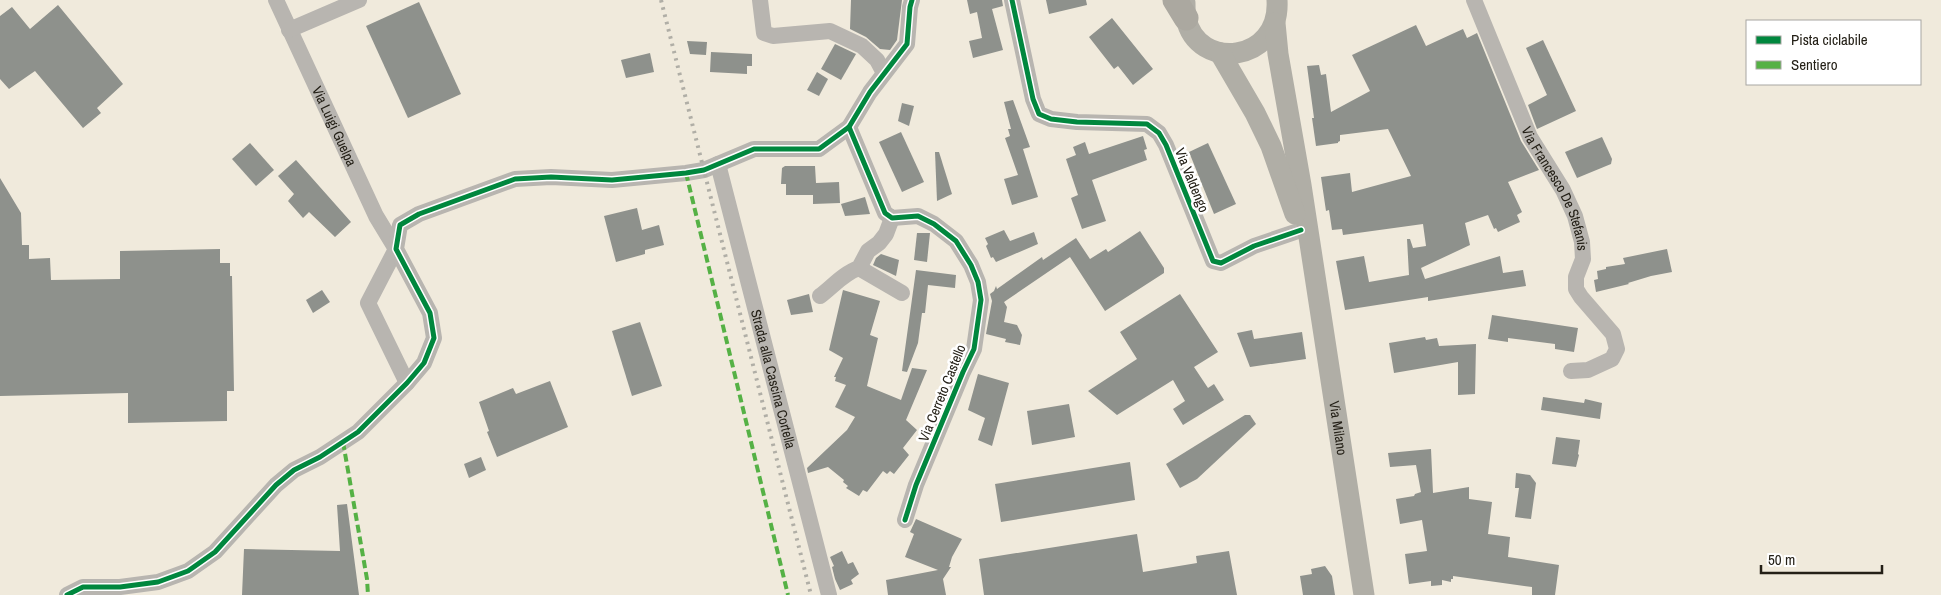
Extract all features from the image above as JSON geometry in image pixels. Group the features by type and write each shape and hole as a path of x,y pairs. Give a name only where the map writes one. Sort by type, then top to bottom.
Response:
{"main road":[{"name":"Via Milano","path":"1277,0 1278,11 1275,23 1278,54 1301,185 1364,595"},
{"path":"1182,6 1190,30 1198,40 1208,48 1220,53 1247,52 1264,40 1275,23"},
{"name":"Via Milano","path":"1220,53 1255,113 1271,146 1312,262"}],"street":[{"name":"Via Luigi Guelpa","path":"276,0 376,216 396,249"},
{"path":"289,30 359,0"},
{"path":"760,0 764,33 773,36 830,31 862,46 877,60 884,73"},
{"path":"407,383 368,304 396,249 400,225 419,214 515,179 551,177 612,180 686,173 704,170 754,149 819,149 849,127 870,92 907,44 912,0"},
{"name":"Via Valdengo","path":"1012,0 1033,99 1039,114 1051,119 1077,122 1147,124 1159,133 1166,145 1213,261 1221,263 1254,246 1301,230"},
{"name":"Via Francesco De Stefanis","path":"1474,0 1530,137 1563,190 1574,216 1582,242 1582,259 1576,277 1576,289 1613,334 1617,349 1612,359 1588,370 1572,372"},
{"path":"820,296 841,280 848,272 859,268 868,251 879,243 886,234 892,218 886,213 849,127"},
{"name":"Strada alla Cascina Cortella","path":"718,164 829,595"},
{"name":"Via Cerreto Castello","path":"892,218 918,216 934,224 956,241 971,265 978,282 981,300 974,349 916,485 905,520"},
{"path":"67,595 83,587 120,587 158,582 188,571 215,552 276,485 294,470 320,457 358,432 407,383 424,363 434,338 430,313 396,249"},
{"path":"859,268 902,293"}],"building":[{"path":"851,0 902,0 897,40 890,50 880,49 866,37 850,29"},
{"path":"967,0 1002,0 1003,6 992,9 1003,50 973,58 969,41 982,38 977,12 970,14"},
{"path":"1046,0 1086,0 1087,5 1049,14"},
{"path":"419,2 461,94 408,118 366,26"},
{"path":"58,5 123,84 97,108 101,113 83,128 35,71 9,89 0,79 0,16 12,7 30,29"},
{"path":"1112,18 1153,69 1133,85 1118,66 1114,69 1089,37"},
{"path":"1416,25 1426,46 1463,29 1467,38 1477,33 1521,141 1539,170 1508,182 1522,212 1517,215 1520,222 1498,232 1496,228 1494,229 1488,215 1465,223 1470,245 1421,268 1425,279 1500,256 1503,273 1523,270 1526,286 1428,301 1428,297 1345,310 1336,261 1364,256 1369,282 1409,275 1407,239 1410,239 1413,248 1426,246 1423,224 1343,235 1342,229 1332,230 1329,210 1326,211 1321,177 1350,173 1352,192 1411,176 1388,129 1340,135 1338,143 1316,146 1307,66 1319,65 1321,75 1326,74 1331,112 1370,91 1352,55"},
{"path":"1543,40 1576,111 1537,129 1528,105 1547,95 1526,48"},
{"path":"687,41 707,42 706,55 690,54"},
{"path":"835,44 856,54 841,80 821,69"},
{"path":"711,52 752,54 752,66 747,66 747,74 710,72"},
{"path":"650,53 654,72 626,78 621,60"},
{"path":"817,72 828,79 819,96 807,90"},
{"path":"1013,100 1030,147 1023,149 1038,197 1012,205 1004,179 1018,175 1005,138 1010,136 1008,129 1011,129 1004,102"},
{"path":"902,103 914,106 909,126 898,121"},
{"path":"901,132 924,182 902,192 879,142"},
{"path":"1143,136 1147,149 1144,150 1147,160 1092,180 1106,221 1082,229 1071,198 1078,195 1066,159 1076,155 1073,147 1085,142 1089,154"},
{"path":"1602,137 1612,159 1611,164 1577,178 1565,152"},
{"path":"250,143 274,170 256,186 232,159"},
{"path":"1208,143 1236,204 1214,214 1189,152"},
{"path":"935,152 939,152 952,194 937,201"},
{"path":"296,160 351,222 335,237 309,212 303,218 288,201 294,194 278,176"},
{"path":"785,166 815,166 816,183 839,182 840,203 813,204 813,195 786,195 786,184 781,184 782,168"},
{"path":"0,178 21,213 22,245 29,245 29,259 50,258 51,280 120,279 120,251 220,249 220,263 230,263 230,276 232,276 234,391 227,391 227,421 128,423 128,393 0,396"},
{"path":"865,197 870,214 845,216 841,204"},
{"path":"637,208 642,230 659,225 664,245 645,250 645,254 616,262 604,216"},
{"path":"1004,230 1010,241 1034,232 1038,244 996,262 993,257 991,258 985,238"},
{"path":"1140,231 1164,268 1164,273 1105,311 1070,257 1004,302 1007,307 1004,322 1017,325 1022,335 1020,345 1005,342 1006,339 986,334 992,301 990,294 996,286 997,289 1042,257 1043,260 1076,238 1090,259 1106,249 1108,252"},
{"path":"917,233 930,233 927,262 914,260"},
{"path":"1667,249 1672,272 1596,292 1594,280 1598,279 1597,271 1606,269 1606,267 1625,264 1623,258"},
{"path":"881,254 899,260 896,276 873,265 876,258"},
{"path":"916,270 956,275 955,288 928,285 925,313 922,313 918,343 907,372 902,371"},
{"path":"322,290 330,302 313,313 306,300"},
{"path":"843,290 880,301 870,335 878,338 867,386 901,400 912,368 927,370 906,420 917,430 903,448 909,455 894,474 890,471 887,474 883,471 867,492 863,490 859,496 846,488 848,486 843,482 844,480 828,467 808,473 807,468 847,430 855,417 835,407 846,385 835,381 836,377 834,377 843,358 829,350"},
{"path":"809,294 813,312 791,315 787,300"},
{"path":"1180,294 1218,352 1194,367 1208,388 1214,384 1224,400 1183,425 1173,409 1185,401 1173,380 1117,415 1088,391 1137,359 1120,332"},
{"path":"1492,315 1578,328 1574,352 1555,349 1555,344 1508,338 1508,342 1488,339"},
{"path":"640,322 662,386 632,396 612,331"},
{"path":"1252,330 1254,339 1302,332 1306,359 1250,367 1237,333"},
{"path":"1425,337 1426,340 1437,338 1439,346 1476,344 1475,394 1458,395 1458,362 1394,373 1389,343"},
{"path":"978,374 1009,383 992,446 978,440 985,418 968,410"},
{"path":"550,381 568,427 497,457 487,432 489,431 479,402 513,388 516,394"},
{"path":"1543,397 1584,403 1585,399 1602,403 1600,419 1541,410"},
{"path":"1069,404 1075,437 1032,445 1027,411"},
{"path":"1245,415 1250,415 1256,424 1197,479 1180,488 1166,464"},
{"path":"1556,437 1580,440 1576,467 1552,464"},
{"path":"1431,449 1433,493 1469,487 1469,499 1492,502 1488,534 1510,537 1508,557 1559,565 1555,595 1532,595 1532,587 1453,576 1451,582 1442,580 1442,585 1431,586 1431,581 1409,584 1405,554 1427,551 1422,520 1400,524 1396,499 1414,496 1421,492 1416,465 1390,467 1388,453"},
{"path":"481,457 486,470 469,478 464,464"},
{"path":"1130,462 1135,500 1001,522 995,484"},
{"path":"1516,473 1530,475 1536,483 1531,519 1515,517 1519,488 1515,488"},
{"path":"347,504 359,595 242,595 244,549 340,551 337,505"},
{"path":"916,519 962,539 952,557 949,567 951,567 943,579 946,595 888,595 886,580 938,570 905,557 914,534 910,532"},
{"path":"1137,534 1143,572 1197,563 1196,556 1229,551 1237,595 984,595 979,559"},
{"path":"842,551 848,564 853,562 859,574 851,580 853,584 840,590 835,579 832,567 834,566 830,557"},
{"path":"1325,566 1332,576 1335,595 1303,595 1300,576 1312,574 1311,569"}],"railway":[{"path":"661,0 811,595"}],"marked path":[{"path":"686,173 788,595"},
{"path":"343,442 367,579 368,595"}],"cycle path":[{"path":"67,595 83,587 120,587 158,582 188,571 215,552 276,485 294,470 320,457 358,432 407,383 424,363 434,338 430,313 396,249 400,225 419,214 515,179 551,177 612,180 686,173 704,170 754,149 819,149 849,127 870,92 907,44 912,0"},
{"path":"1012,0 1033,99 1039,114 1051,119 1077,122 1147,124 1159,133 1166,145 1213,261 1221,263 1254,246 1301,230"},
{"path":"849,127 885,213 892,218 918,216 934,224 956,241 971,265 978,282 981,300 974,349 916,485 905,520"}]}
